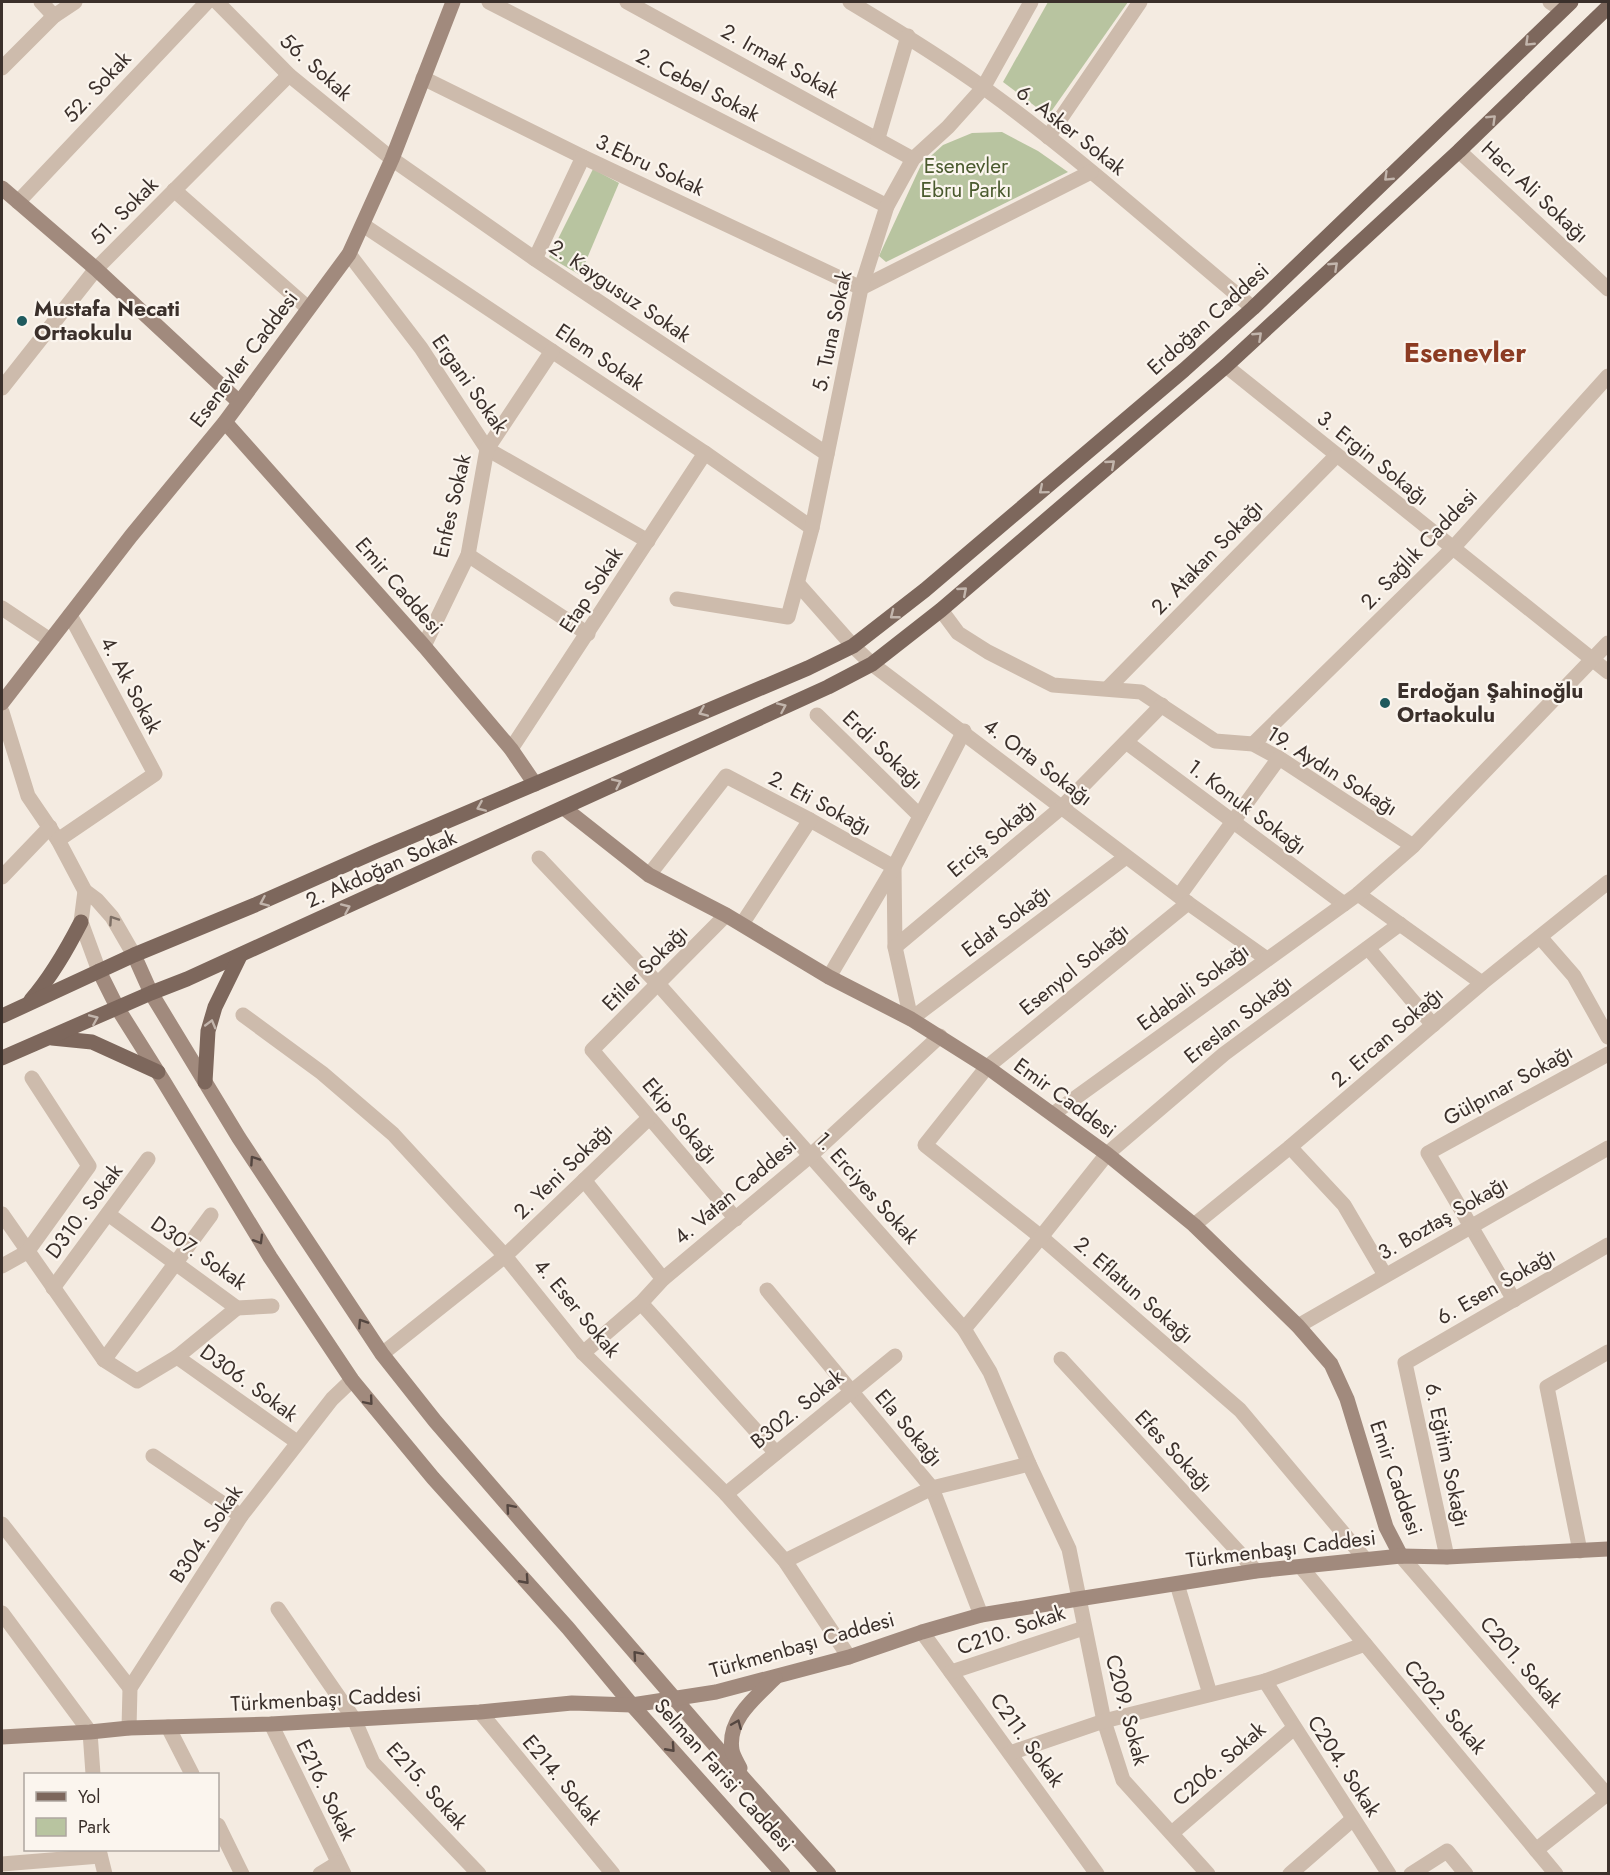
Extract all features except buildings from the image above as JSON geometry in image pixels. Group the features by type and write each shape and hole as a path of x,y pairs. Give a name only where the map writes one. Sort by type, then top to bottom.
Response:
{"main road":[{"name":"Esenevler Caddesi","path":"2,703 225,422 349,254 392,159 453,2"},
{"name":"Erdoğan Caddesi","path":"2,1016 134,955 808,668 854,646 925,590 1184,370 1252,308 1561,4"},
{"path":"1459,151 1608,7"},
{"name":"2. Akdoğan Sokak","path":"2,1058 216,967 828,687 872,664 941,610 1226,366 1459,151"},
{"path":"2,188 96,268 239,402"},
{"name":"Emir Caddesi","path":"225,422 424,646 511,749 535,784"},
{"name":"Emir Caddesi","path":"564,808 649,875 742,924 829,978 940,1036 987,1067 1107,1154 1194,1225 1298,1326 1331,1364 1347,1399 1386,1527 1401,1556"},
{"path":"29,1003 44,986 81,921"},
{"name":"Selman Farisi Caddesi","path":"134,955 151,993 239,1138 382,1354 435,1421 829,1874"},
{"path":"205,1082 208,1031 215,1007 240,956"},
{"name":"Selman Farisi Caddesi","path":"99,971 118,1009 270,1257 352,1380 433,1478 568,1628 632,1705 783,1874"},
{"path":"50,1038 92,1042 161,1077"},
{"name":"Türkmenbaşı Caddesi","path":"2,1737 129,1728 271,1724 480,1712 572,1703 632,1705 675,1699 775,1678 981,1615 1078,1599 1257,1571 1365,1559 1608,1549"},
{"path":"744,1779 732,1750 733,1729 743,1711 775,1678"}],"street":[{"path":"41,2 54,16"},
{"path":"2,68 54,16 75,2"},
{"name":"52. Sokak","path":"18,202 207,2"},
{"name":"56. Sokak","path":"217,2 288,75 392,159"},
{"name":"2. Cebel Sokak","path":"489,2 887,206"},
{"name":"2. Irmak Sokak","path":"627,2 913,159"},
{"name":"6. Asker Sokak","path":"850,2 908,36 1048,137 1252,308"},
{"name":"5. Tuna Sokak","path":"676,599 789,617 812,528 861,288 887,206 913,159 948,127 983,88 1031,2"},
{"path":"1048,137 1140,2"},
{"path":"878,138 908,36"},
{"name":"51. Sokak","path":"2,388 96,268 288,75"},
{"name":"3.Ebru Sokak","path":"423,78 583,157 861,288"},
{"name":"Hacı Ali Sokağı","path":"1459,151 1608,289"},
{"path":"535,259 583,157"},
{"name":"2. Kaygusuz Sokak","path":"392,159 535,259 827,454"},
{"path":"861,288 1091,172"},
{"path":"174,190 308,308"},
{"name":"Elem Sokak","path":"363,225 705,453 812,528"},
{"name":"Ergani Sokak","path":"349,254 421,348 487,449 648,541"},
{"name":"Enfes Sokak","path":"424,646 468,555 487,449 552,351"},
{"name":"3. Ergin Sokağı","path":"1226,366 1608,672"},
{"name":"2. Sağlık Caddesi","path":"1253,744 1453,548 1608,376"},
{"name":"Etap Sokak","path":"511,749 705,453"},
{"name":"2. Atakan Sokağı","path":"1108,688 1336,456"},
{"path":"468,555 588,634"},
{"name":"4. Orta Sokağı","path":"798,584 872,664 964,731 1126,857 1267,959"},
{"path":"2,608 50,640"},
{"name":"19. Aydın Sokağı","path":"941,610 958,633 988,652 1053,685 1141,692 1215,741 1253,744 1279,758 1413,846"},
{"name":"4. Ak Sokak","path":"54,833 155,774 70,615"},
{"name":"Edabali Sokağı","path":"1053,1114 1358,894 1413,846 1608,643"},
{"name":"Erciş Sokağı","path":"895,947 1062,807 1162,705"},
{"path":"2,712 28,796 54,833 85,891 97,900 112,917 134,955"},
{"name":"Erdi Sokağı","path":"817,715 920,816"},
{"path":"829,978 894,867 964,731"},
{"name":"1. Konuk Sokağı","path":"1126,742 1344,904"},
{"name":"Esenyol Sokağı","path":"987,1067 1184,900 1232,823 1279,758"},
{"name":"2. Eti Sokağı","path":"649,875 726,776 894,867"},
{"path":"742,924 810,820"},
{"path":"2,877 54,833"},
{"name":"Edat Sokağı","path":"911,1020 1126,857"},
{"name":"1. Erciyes Sokak","path":"538,858 658,985 964,1329 990,1372 1069,1550 1078,1599"},
{"path":"894,867 895,947 911,1020"},
{"name":"2. Ercan Sokağı","path":"1194,1225 1290,1148 1482,983 1608,882"},
{"path":"85,891 81,921 99,971"},
{"path":"1358,894 1482,983"},
{"name":"Etiler Sokağı","path":"592,1050 726,915"},
{"name":"Ereslan Sokağı","path":"964,1329 1107,1154 1224,1054 1400,924"},
{"path":"1540,937 1574,976 1608,1037"},
{"path":"1368,948 1433,1025"},
{"name":"4. Eser Sokak","path":"243,1015 322,1073 393,1134 505,1256 583,1353 726,1494 785,1561 849,1657"},
{"name":"4. Vatan Caddesi","path":"583,1353 641,1304 663,1279 810,1156 940,1036"},
{"name":"Ekip Sokağı","path":"592,1050 735,1219"},
{"name":"Gülpınar Sokağı","path":"1471,1226 1428,1153 1608,1054"},
{"name":"2. Eflatun Sokağı","path":"987,1067 925,1144 1041,1237 1240,1410 1365,1559"},
{"path":"2,1266 27,1252 89,1166 32,1078"},
{"name":"2. Yeni Sokağı","path":"505,1256 649,1118"},
{"path":"1290,1148 1344,1205 1385,1275"},
{"name":"3. Boztaş Sokağı","path":"1298,1326 1608,1148"},
{"name":"D310. Sokak","path":"53,1288 148,1159"},
{"path":"584,1180 663,1279"},
{"path":"2,1214 104,1360 137,1381 177,1357 237,1308"},
{"name":"D307. Sokak","path":"108,1214 237,1308 272,1305"},
{"path":"104,1360 211,1215"},
{"path":"1471,1226 1514,1300"},
{"name":"6. Esen Sokağı","path":"1405,1363 1608,1245"},
{"path":"382,1354 505,1256"},
{"name":"Ela Sokağı","path":"767,1290 932,1488 981,1615"},
{"path":"641,1304 776,1454"},
{"path":"1580,1551 1547,1387 1608,1352"},
{"name":"B302. Sokak","path":"726,1494 895,1356"},
{"name":"D306. Sokak","path":"177,1357 297,1442"},
{"name":"Efes Sokağı","path":"1061,1359 1257,1571"},
{"name":"6. Eğitim Sokağı","path":"1405,1363 1447,1557"},
{"name":"B304. Sokak","path":"130,1688 241,1516 332,1399 352,1380"},
{"path":"153,1456 241,1516"},
{"path":"785,1561 932,1488 1029,1464"},
{"path":"2,1524 130,1688 129,1728"},
{"name":"C201. Sokak","path":"1401,1556 1608,1795"},
{"name":"C202. Sokak","path":"1301,1566 1556,1874"},
{"path":"1177,1584 1210,1694"},
{"name":"C209. Sokak","path":"1078,1599 1104,1721 1123,1780 1208,1874"},
{"name":"E215. Sokak","path":"278,1609 354,1719 373,1764 479,1874"},
{"path":"2,1613 90,1732 93,1773"},
{"name":"C210. Sokak","path":"951,1672 1084,1628"},
{"name":"C211. Sokak","path":"922,1632 1096,1874"},
{"path":"1010,1753 1104,1721 1265,1681 1365,1644"},
{"name":"C204. Sokak","path":"1265,1681 1389,1874"},
{"name":"E214. Sokak","path":"480,1712 613,1874"},
{"name":"E216. Sokak","path":"271,1724 341,1868"},
{"path":"168,1727 191,1773"},
{"name":"C206. Sokak","path":"1172,1833 1294,1728"},
{"path":"1536,1850 1608,1795"},
{"path":"1290,1874 1353,1819"},
{"path":"219,1827 242,1874"},
{"path":"1411,1874 1447,1851 1466,1874"},
{"path":"2,1864 99,1853 105,1874"},
{"path":"320,1874 341,1868"}],"green space":[{"path":"1048,2 1128,2 1048,116 1003,82"},
{"name":"Esenevler Ebru Parkı","path":"1002,132 1038,151 1068,172 886,262 879,256 921,165 943,145 972,133"},
{"path":"593,169 619,183 580,275 549,257"}],"place":[{"name":"Mustafa Necati Ortaokulu","path":"22,321"},
{"name":"Erdoğan Şahinoğlu Ortaokulu","path":"1385,703"}],"district":[{"name":"Esenevler","path":"1465,353"}]}
